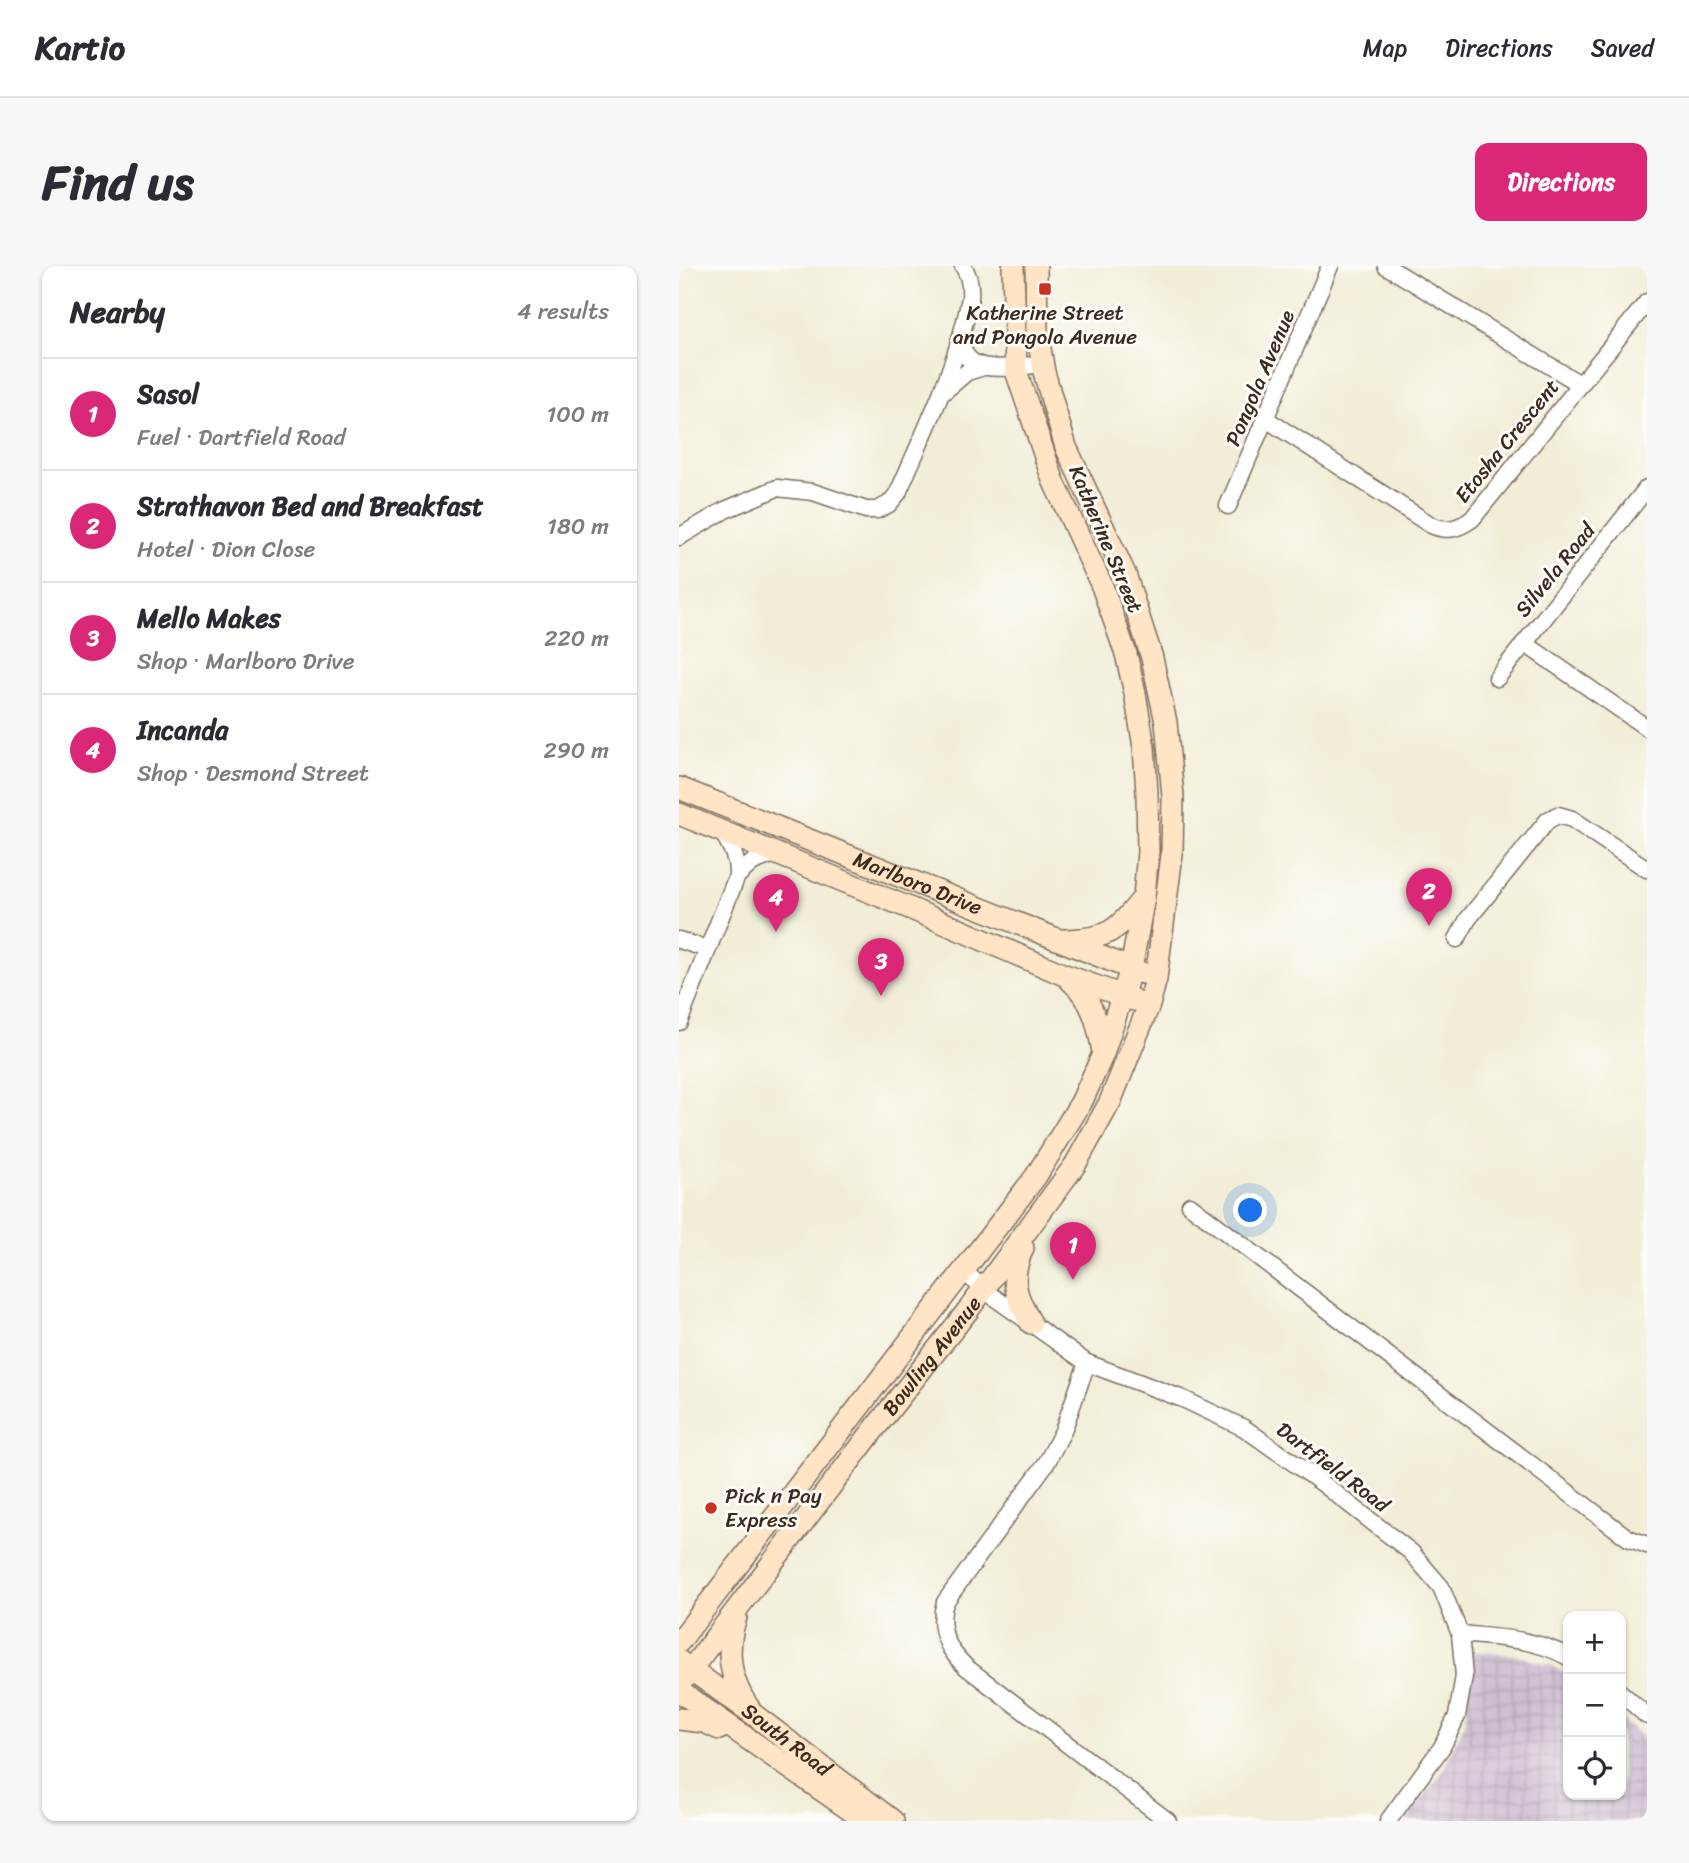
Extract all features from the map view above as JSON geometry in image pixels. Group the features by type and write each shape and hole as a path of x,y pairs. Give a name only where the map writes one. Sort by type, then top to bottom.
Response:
{"main road":[{"name":"Katherine Street","path":"1013,266 1015,366 1053,481 1102,586 1126,654 1144,747 1148,852 1144,897 1123,997"},
{"name":"Katherine Street","path":"1036,266 1037,330 1043,364 1066,447 1125,574 1152,658 1166,722 1174,796 1172,854 1157,979 1149,1005"},
{"name":"Marlboro Drive","path":"679,788 1157,979"},
{"name":"Marlboro Drive","path":"679,814 1062,974 1149,1005"},
{"path":"1058,940 1087,939 1108,934 1126,919 1144,897"},
{"path":"1062,974 1088,998 1103,1054"},
{"name":"Bowling Avenue","path":"679,1643 686,1626 755,1543 1036,1176 1082,1101 1103,1054 1123,997"},
{"name":"Bowling Avenue","path":"683,1672 985,1289 1075,1165 1110,1102 1149,1005"},
{"path":"1031,1227 1014,1274 1019,1299 1031,1323"},
{"path":"755,1543 767,1545 784,1534 845,1468"},
{"path":"741,1601 732,1629 729,1661 735,1684 753,1714"},
{"name":"South Road","path":"683,1672 753,1714 893,1821"},
{"name":"South Road","path":"679,1691 866,1821"},
{"path":"679,1719 704,1722 768,1753"}],"street":[{"path":"679,537 726,510 777,488 813,492 858,509 877,510 889,504 898,493 940,396 961,335 970,296 970,282 963,266"},
{"name":"Pongola Avenue","path":"1228,506 1330,266"},
{"path":"1386,266 1580,384"},
{"name":"Etosha Crescent","path":"1266,419 1431,525 1451,530 1472,519 1580,384 1640,323 1647,302"},
{"path":"961,335 961,349 965,356 984,367"},
{"path":"940,396 967,372 984,367 1043,364"},
{"name":"Silvela Road","path":"1497,678 1647,488"},
{"path":"1524,643 1647,728"},
{"path":"1457,939 1468,919 1548,820 1558,815 1572,819 1647,869"},
{"path":"679,1022 687,977 707,949 737,876 733,852 723,833"},
{"path":"737,876 753,862 777,853"},
{"path":"679,940 707,949"},
{"path":"1191,1205 1628,1538 1647,1559"},
{"name":"Dartfield Road","path":"964,1272 1087,1363 1215,1412 1244,1428 1322,1483 1411,1552 1441,1587 1460,1634 1464,1676 1457,1716 1442,1747 1388,1821"},
{"path":"1087,1363 1057,1445 945,1602 942,1626 952,1654 966,1667 1168,1821"},
{"path":"1628,1538 1647,1545"},
{"path":"1460,1634 1533,1642 1563,1654"},
{"path":"1626,1697 1647,1716"}],"shaded area":[{"path":"1469,1651 1514,1655 1553,1666 1563,1673 1563,1800 1626,1800 1626,1722 1647,1741 1647,1812 1644,1821 1405,1821 1441,1774 1464,1725 1468,1699"}],"place":[{"name":"Katherine Street and Pongola Avenue","path":"1045,289"},
{"name":"Strathavon Bed and Breakfast","path":"1429,926"},
{"name":"Incanda","path":"776,932"},
{"name":"Mello Makes","path":"881,996"},
{"name":"Sasol","path":"1073,1280"},
{"name":"Pick n Pay Express","path":"711,1508"}]}
